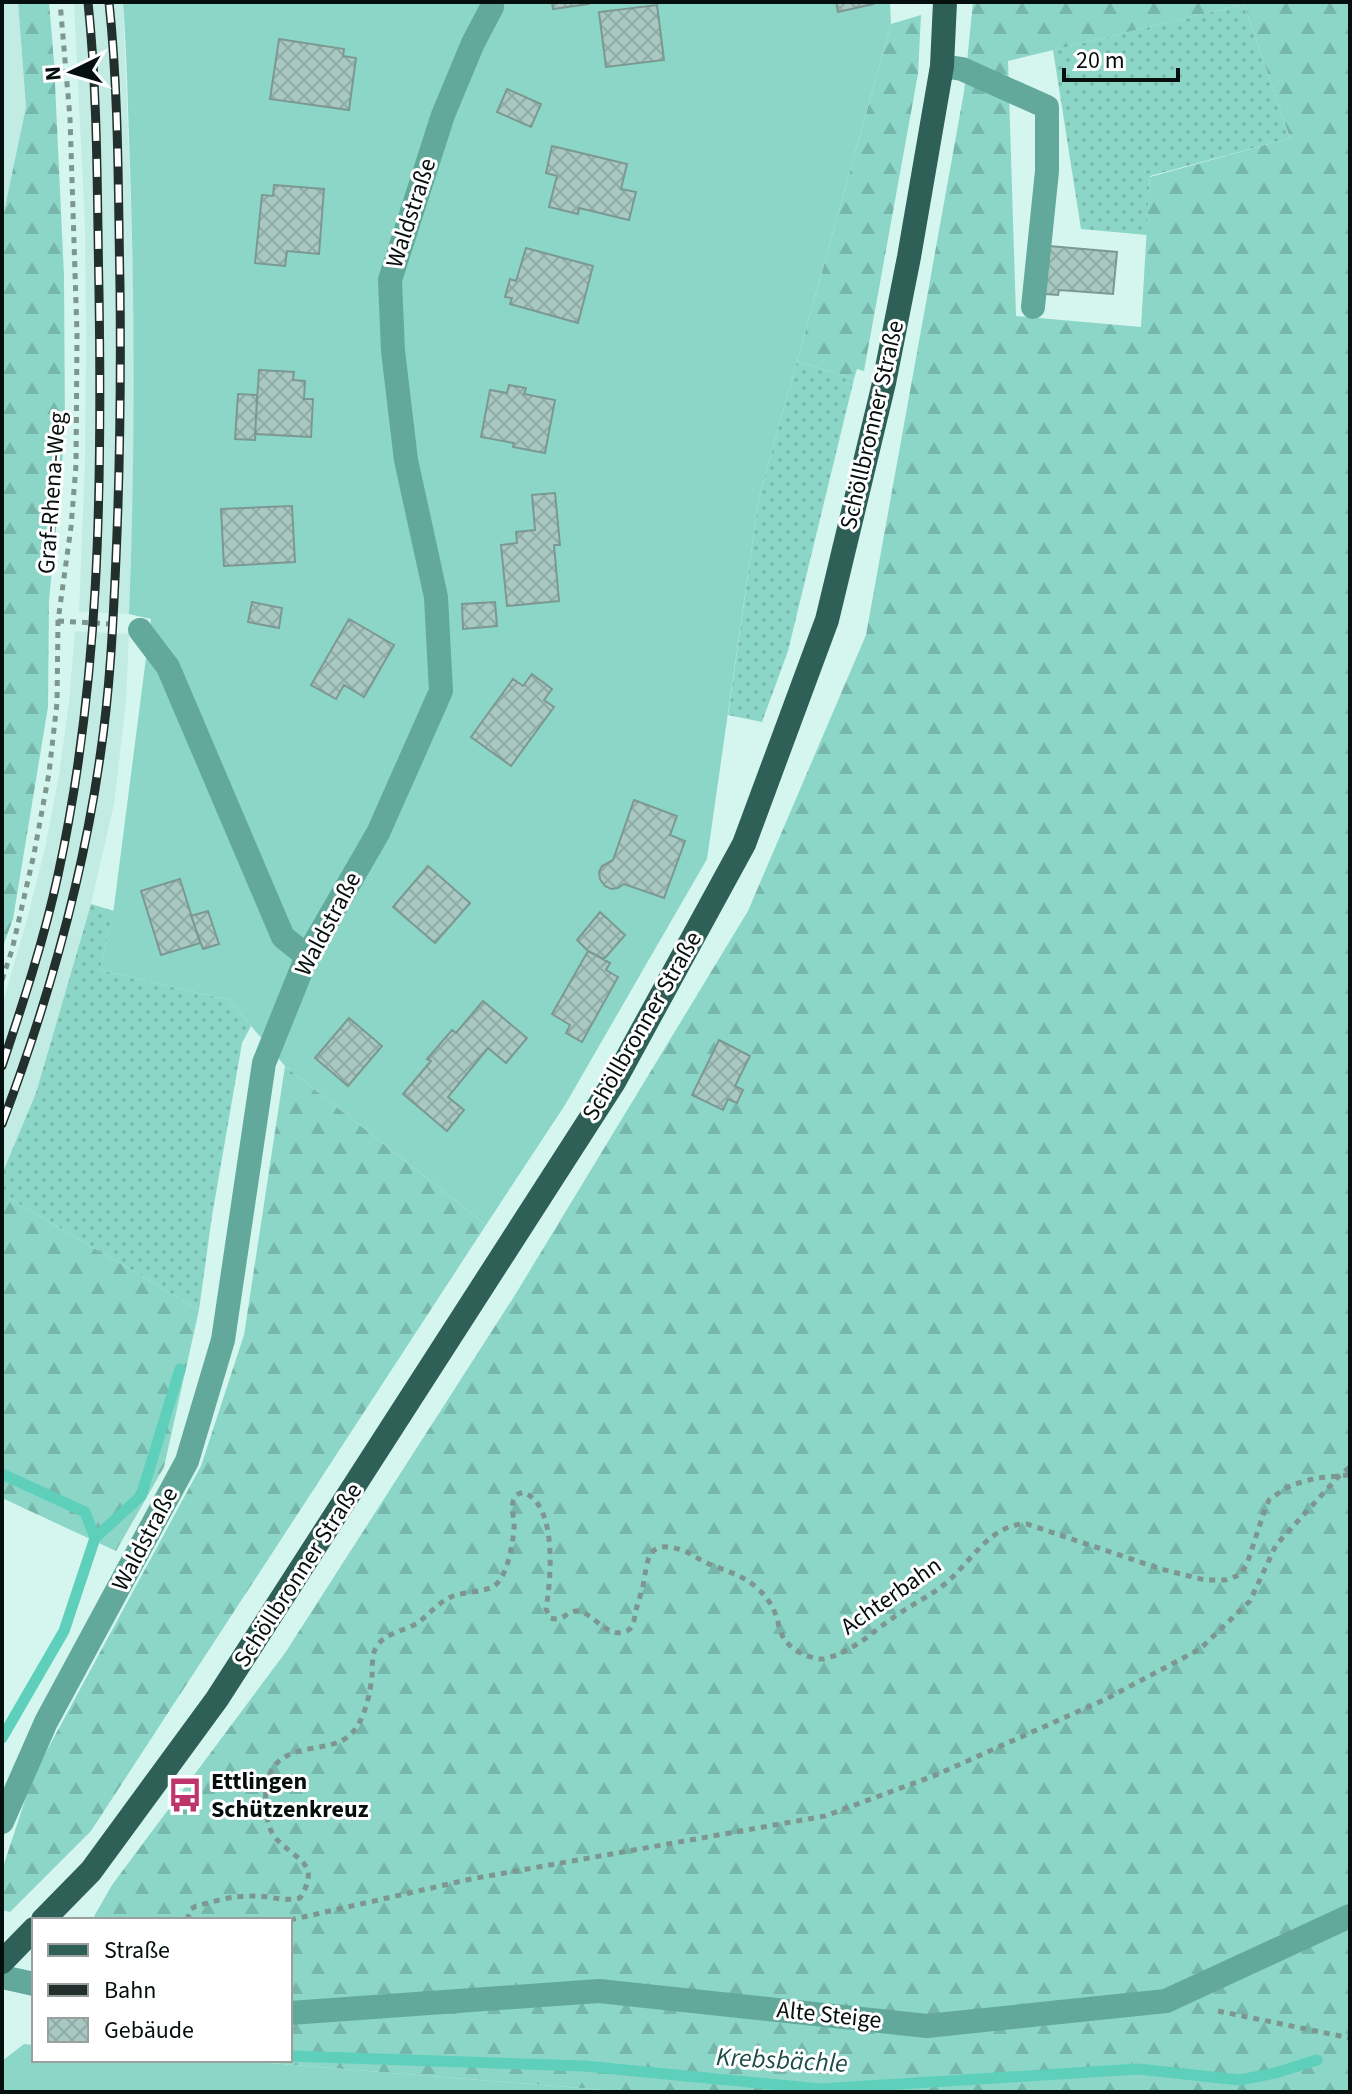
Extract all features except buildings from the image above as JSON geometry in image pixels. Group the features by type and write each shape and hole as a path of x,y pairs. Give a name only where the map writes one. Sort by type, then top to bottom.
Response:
{"main road":[{"name":"Schöllbronner Straße","path":"45,1918 91,1871 235,1673 614,1082 744,844 827,620 884,383 942,66 945,2"},
{"path":"2,1962 32,1931"}],"street":[{"name":"Waldstraße","path":"2,1822 46,1722 187,1461 223,1340 264,1063 307,956 378,833 441,691 436,597 406,460 393,351 390,280 443,115 473,43 492,7"},
{"path":"942,66 962,69 1047,107 1047,171 1033,307"},
{"path":"140,630 168,667 283,937 307,956"},
{"name":"Alte Steige","path":"292,2013 599,1991 927,2026 1166,2001 1350,1916"},
{"path":"2,1977 32,1984"}],"path":[{"name":"Graf-Rhena-Weg","path":"2,980 34,854 49,773 57,703 58,621 76,465 77,348 70,118 60,2"},
{"path":"58,621 140,630"},
{"path":"292,1920 471,1879 825,1816 936,1775 1106,1699 1200,1649 1250,1601 1276,1545 1350,1467"},
{"name":"Achterbahn","path":"188,1918 191,1909 196,1906 233,1897 300,1898 310,1877 298,1855 282,1844 269,1826 266,1792 271,1772 290,1754 328,1745 352,1734 361,1718 371,1685 376,1646 385,1638 418,1623 432,1609 452,1597 495,1585 505,1572 515,1528 512,1501 517,1494 532,1495 541,1507 547,1526 550,1547 546,1609 550,1618 556,1620 580,1611 608,1629 626,1632 634,1621 649,1554 657,1549 673,1548 731,1572 755,1586 776,1613 780,1631 787,1643 795,1651 819,1659 852,1648 899,1613 935,1592 1004,1528 1027,1524 1161,1569 1205,1580 1225,1580 1240,1575 1247,1564 1269,1500 1295,1484 1316,1478 1350,1475"},
{"path":"1166,2001 1350,2038"}],"shaded area":[{"path":"2,2 18,2 26,107 2,221"},
{"path":"74,2 123,2 135,384 129,614 79,612 86,339 85,227"},
{"path":"75,631 129,634 126,702 114,804 91,904 36,1093 2,1174 2,1005 45,848 59,775"}],"green space":[{"path":"18,2 49,2 64,276 65,431 49,601 48,707 13,919 2,949 2,221 26,107"},
{"path":"123,2 890,2 891,24 759,497 707,859 565,1105 486,1225 285,1066 229,1000 100,970 113,914 151,619 129,614 133,334"},
{"path":"973,2 1350,2 1350,2092 629,2092 257,2062 292,2062 292,1918 93,1918 112,1885 285,1653 515,1295 748,911 866,635 964,92","holes":["1244,4 1290,138 1150,177 1141,327 1016,316 1008,61"]},
{"path":"1244,4 1290,138 1150,176 1147,235 1081,229 1053,50"},
{"path":"921,15 918,74 864,371 857,369 854,379 797,361 891,24"},
{"path":"797,361 854,379 788,651 762,722 728,715 759,497"},
{"path":"91,904 114,911 100,970 229,1000 251,1026 242,1043 199,1310 2,1194 2,1174 36,1093"},
{"path":"285,1066 486,1225 91,1831 10,1912 2,1910 2,1870 33,1776 201,1466 244,1335"},
{"path":"2,1194 199,1310 164,1467 116,1551 2,1498"},
{"path":"24,2044 32,2045 32,2062 257,2062 629,2092 2,2092 2,2061"}],"waterway":[{"path":"95,1538 141,1496 180,1369"},
{"name":"Krebsbächle","path":"2,1474 85,1512 95,1538 64,1631 2,1738"},
{"name":"Krebsbächle","path":"292,2056 584,2066 820,2089 1138,2069 1240,2080 1317,2060"}],"railway":[{"path":"2,1066 40,947 58,875 83,730 90,658 98,512 100,365 95,110 88,2"},
{"path":"2,1124 34,1034 73,897 92,804 109,683 117,524 120,354 118,144 109,2"}],"place":[{"name":"Ettlingen Schützenkreuz","path":"185,1795"}]}
